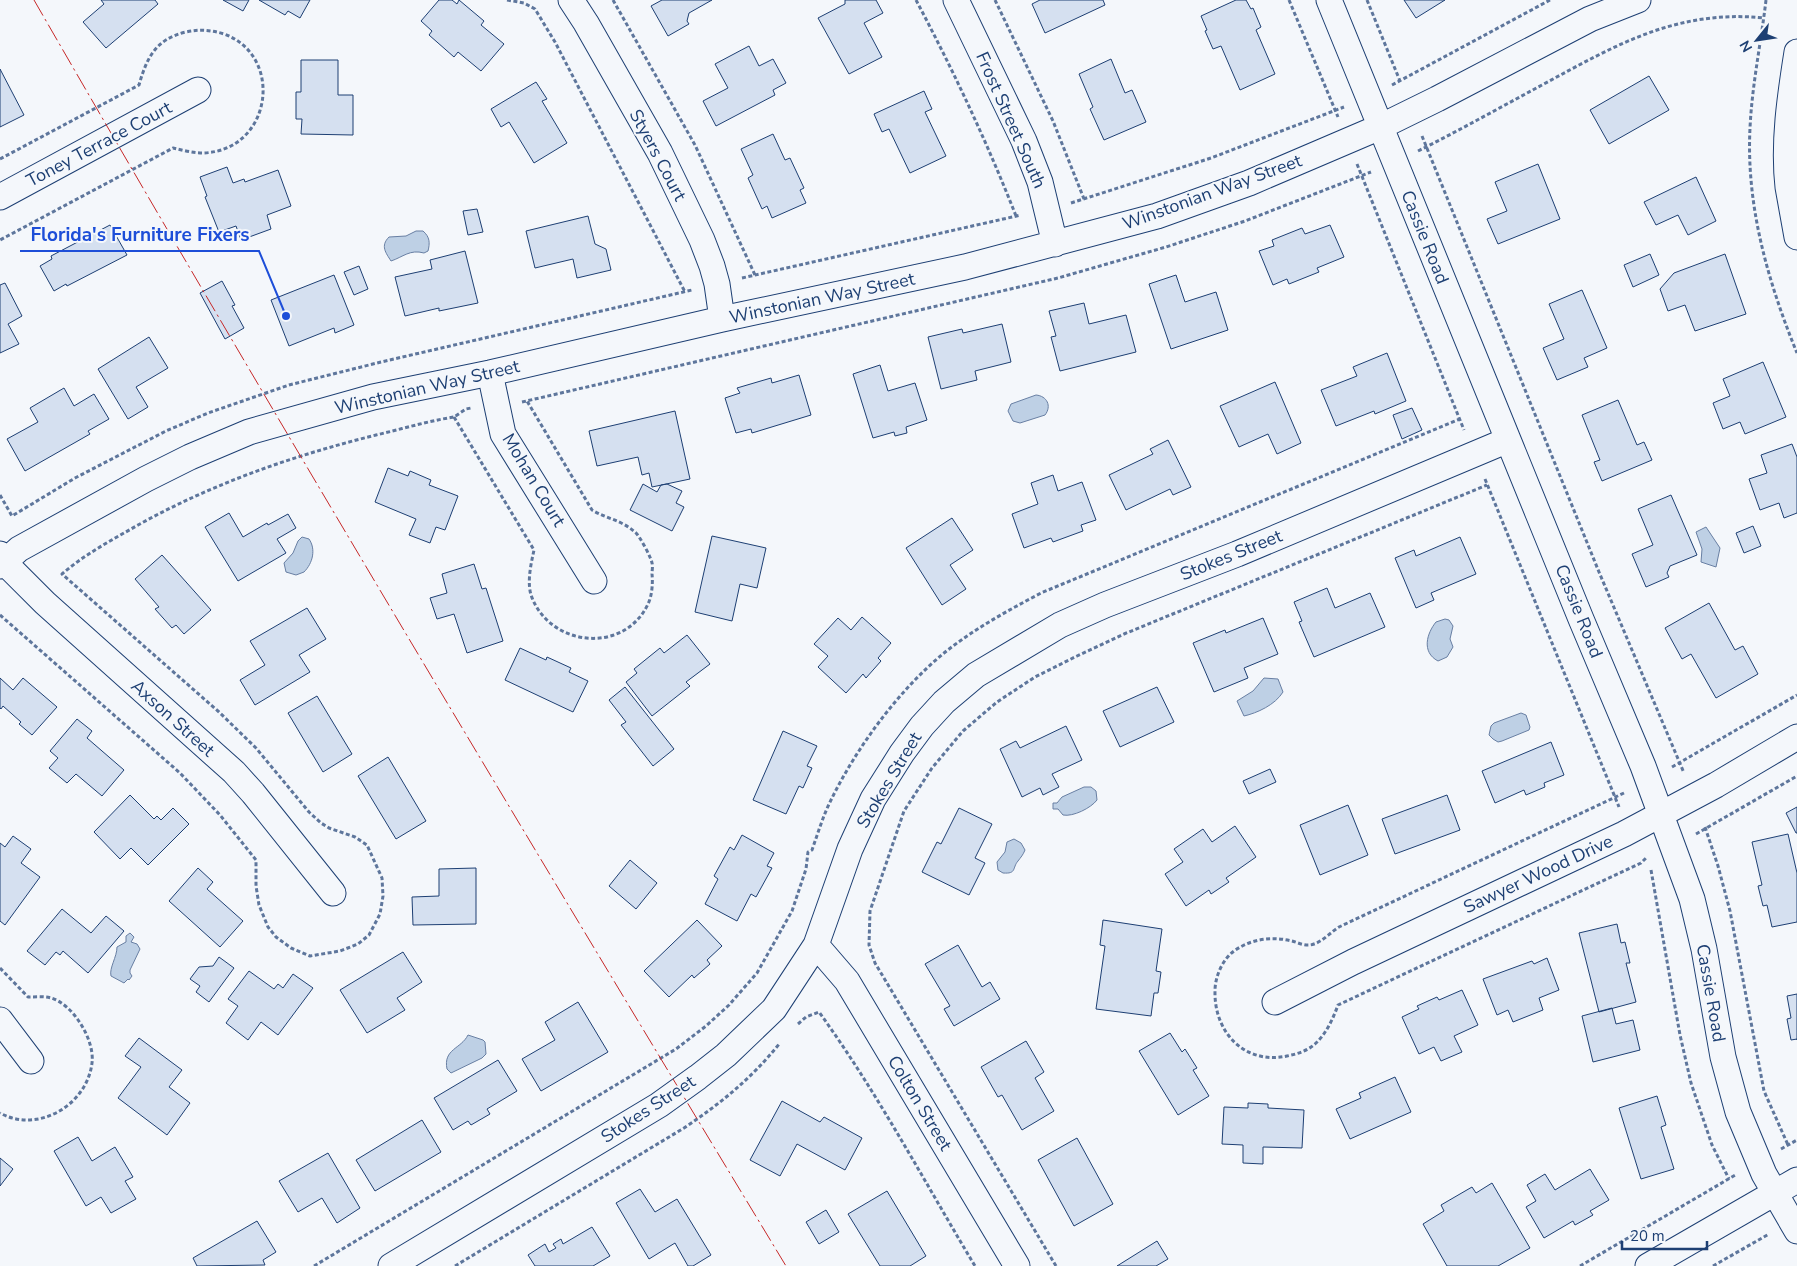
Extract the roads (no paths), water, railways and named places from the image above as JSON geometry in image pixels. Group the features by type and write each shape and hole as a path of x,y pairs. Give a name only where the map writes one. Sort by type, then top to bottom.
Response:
{"street":[{"name":"Styers Court","path":"570,0 586,23 660,153 702,240 717,284 722,319"},
{"name":"Frost Street South","path":"956,0 1024,142 1040,182 1056,244"},
{"name":"Cassie Road","path":"1329,0 1508,440 1644,766 1692,899 1704,949 1722,1057 1738,1112 1758,1162 1794,1226"},
{"name":"Winstonian Way Street","path":"1,561 19,549 146,479 190,457 249,432 373,397 490,374 722,319 965,267 1157,216 1249,182 1380,127 1590,19 1638,0"},
{"path":"1797,52 1787,146 1788,186 1797,237"},
{"name":"Toney Terrace Court","path":"0,197 198,90"},
{"name":"Mohan Court","path":"490,374 504,434 594,581"},
{"name":"Stokes Street","path":"391,1266 659,1105 726,1055 774,1009 816,945 850,849 873,799 902,753 922,726 944,702 976,675 1060,625 1105,605 1237,554 1508,440"},
{"name":"Axson Street","path":"1,561 45,603 234,772 254,793 333,893"},
{"name":"Sawyer Wood Drive","path":"1275,1002 1352,962 1632,830 1716,785 1797,737"},
{"name":"Colton Street","path":"816,945 847,981 1017,1266"},
{"path":"0,1020 31,1060"},
{"path":"1648,1266 1797,1180"}],"water":[{"path":"416,231 423,231 427,236 429,243 428,251 424,253 411,253 391,261 384,246 386,240 389,237 406,236"},
{"path":"1036,395 1046,399 1048,408 1045,415 1020,423 1013,421 1008,411 1011,404"},
{"path":"1706,527 1720,548 1716,567 1701,562 1702,549 1696,532"},
{"path":"302,537 309,539 311,543 313,556 310,564 304,572 296,575 286,572 284,563 293,553 298,541"},
{"path":"1445,619 1449,620 1453,626 1450,639 1453,647 1447,657 1438,661 1429,653 1427,642 1430,631 1436,622"},
{"path":"1264,678 1278,679 1283,692 1280,697 1265,708 1244,716 1237,701 1253,691"},
{"path":"1521,713 1526,715 1530,727 1529,730 1498,742 1489,735 1491,726 1494,723"},
{"path":"1084,787 1091,787 1096,791 1097,800 1091,806 1077,813 1067,815 1063,815 1058,809 1053,809 1053,803 1057,803 1062,797"},
{"path":"1014,839 1021,843 1025,850 1014,870 1010,873 1003,873 998,870 997,862 1005,852 1007,842"},
{"path":"130,933 134,937 131,942 137,944 140,949 130,970 132,976 124,983 111,976 111,973 117,947 126,942 126,936"},
{"path":"468,1035 485,1042 486,1054 482,1058 451,1073 447,1069 446,1062 448,1057"}],"place":[{"name":"Florida's Furniture Fixers","path":"286,316"}]}
